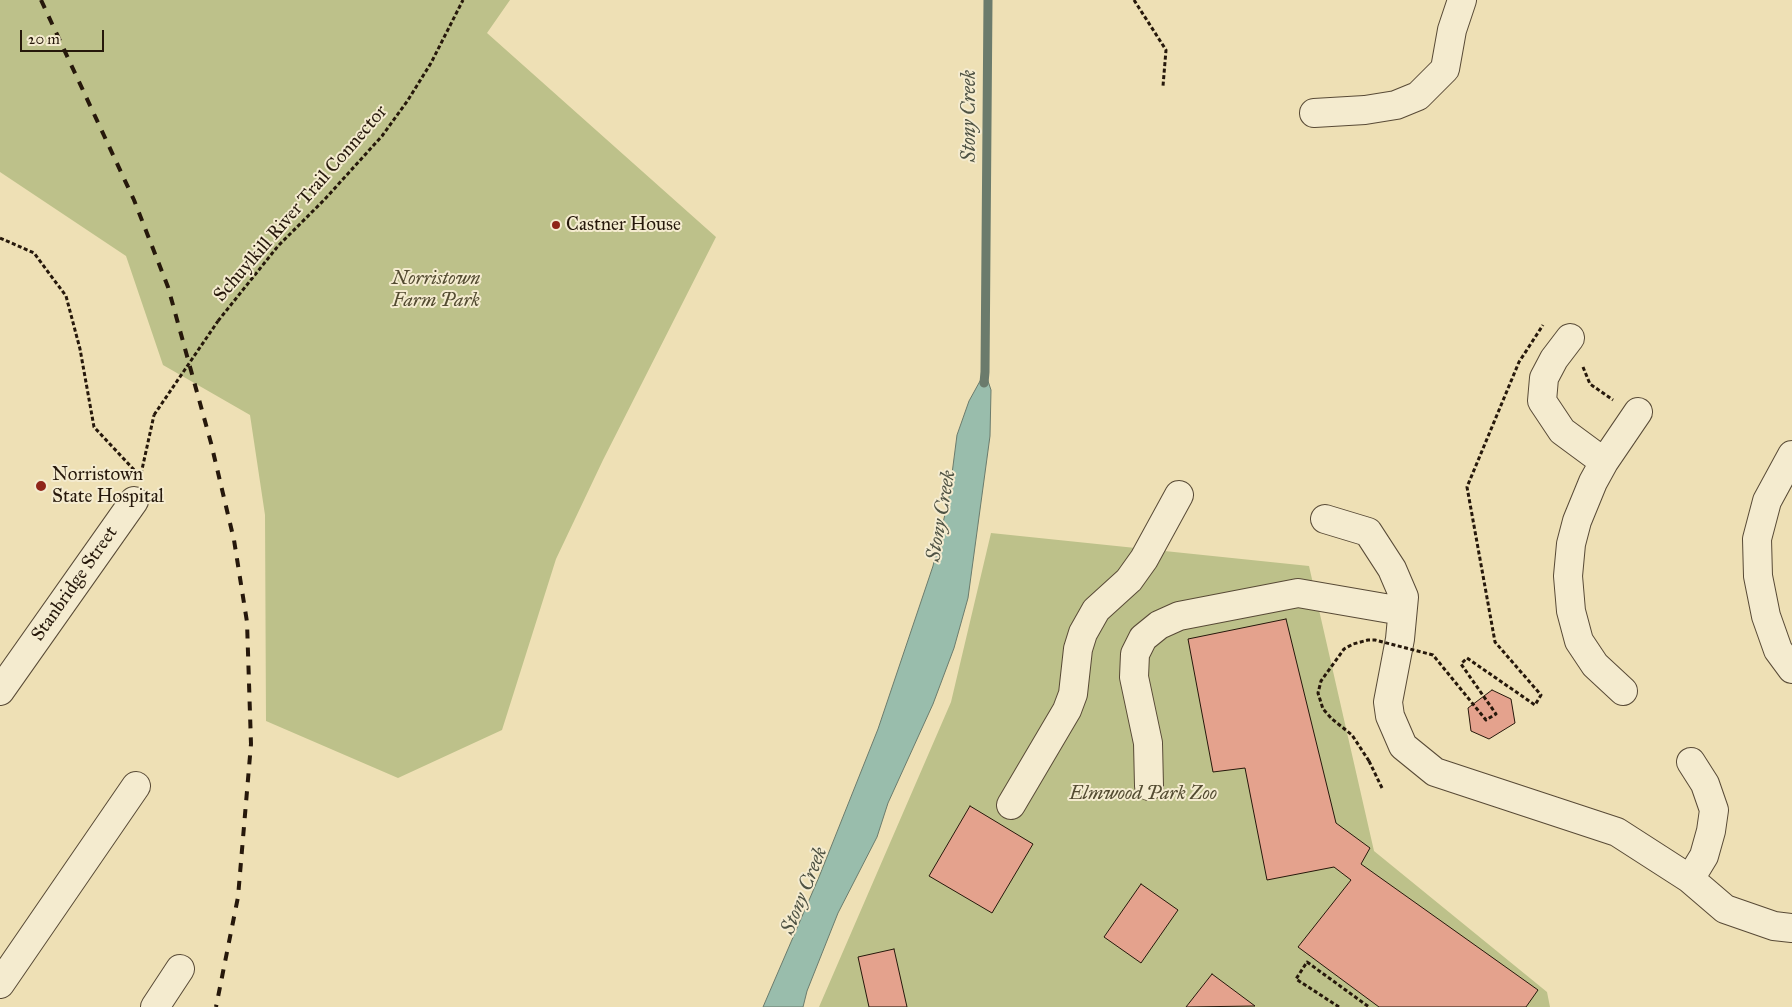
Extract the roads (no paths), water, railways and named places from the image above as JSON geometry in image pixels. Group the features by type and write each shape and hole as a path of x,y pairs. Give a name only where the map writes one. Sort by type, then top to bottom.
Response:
{"street":[{"path":"1314,113 1365,110 1396,105 1418,96 1445,69 1452,30 1462,0"},
{"path":"1570,338 1554,359 1544,378 1542,400 1562,431 1604,462"},
{"path":"1623,691 1595,665 1579,641 1570,611 1568,576 1571,544 1577,521 1593,482 1604,462 1638,412"},
{"path":"1792,455 1767,501 1757,539 1758,576 1766,616 1778,650 1792,669"},
{"name":"Stanbridge Street","path":"0,691 137,490"},
{"path":"1011,805 1067,710 1072,694 1078,649 1083,633 1096,610 1129,580 1144,559 1179,495"},
{"path":"1325,519 1368,532 1392,569 1404,597 1400,640 1388,702 1390,716 1403,746 1435,772 1617,832 1690,879 1725,909 1774,926 1792,928"},
{"path":"1149,786 1148,743 1134,677 1135,654 1143,638 1159,625 1179,616 1298,593 1402,610"},
{"path":"1690,879 1704,856 1711,831 1714,810 1705,784 1691,762"},
{"path":"0,984 136,786"},
{"path":"155,1007 180,969"}],"waterway":[{"name":"Stony Creek","path":"984,383 988,0"}],"railway":[{"path":"41,0 134,200 168,287 211,443 234,540 247,622 251,744 238,897 216,1007"}],"place":[{"name":"Castner House","path":"556,225"},
{"name":"Norristown State Hospital","path":"41,486"}],"park label":[{"name":"Norristown Farm Park","path":"436,290"},
{"name":"Elmwood Park Zoo","path":"1143,794"}]}
